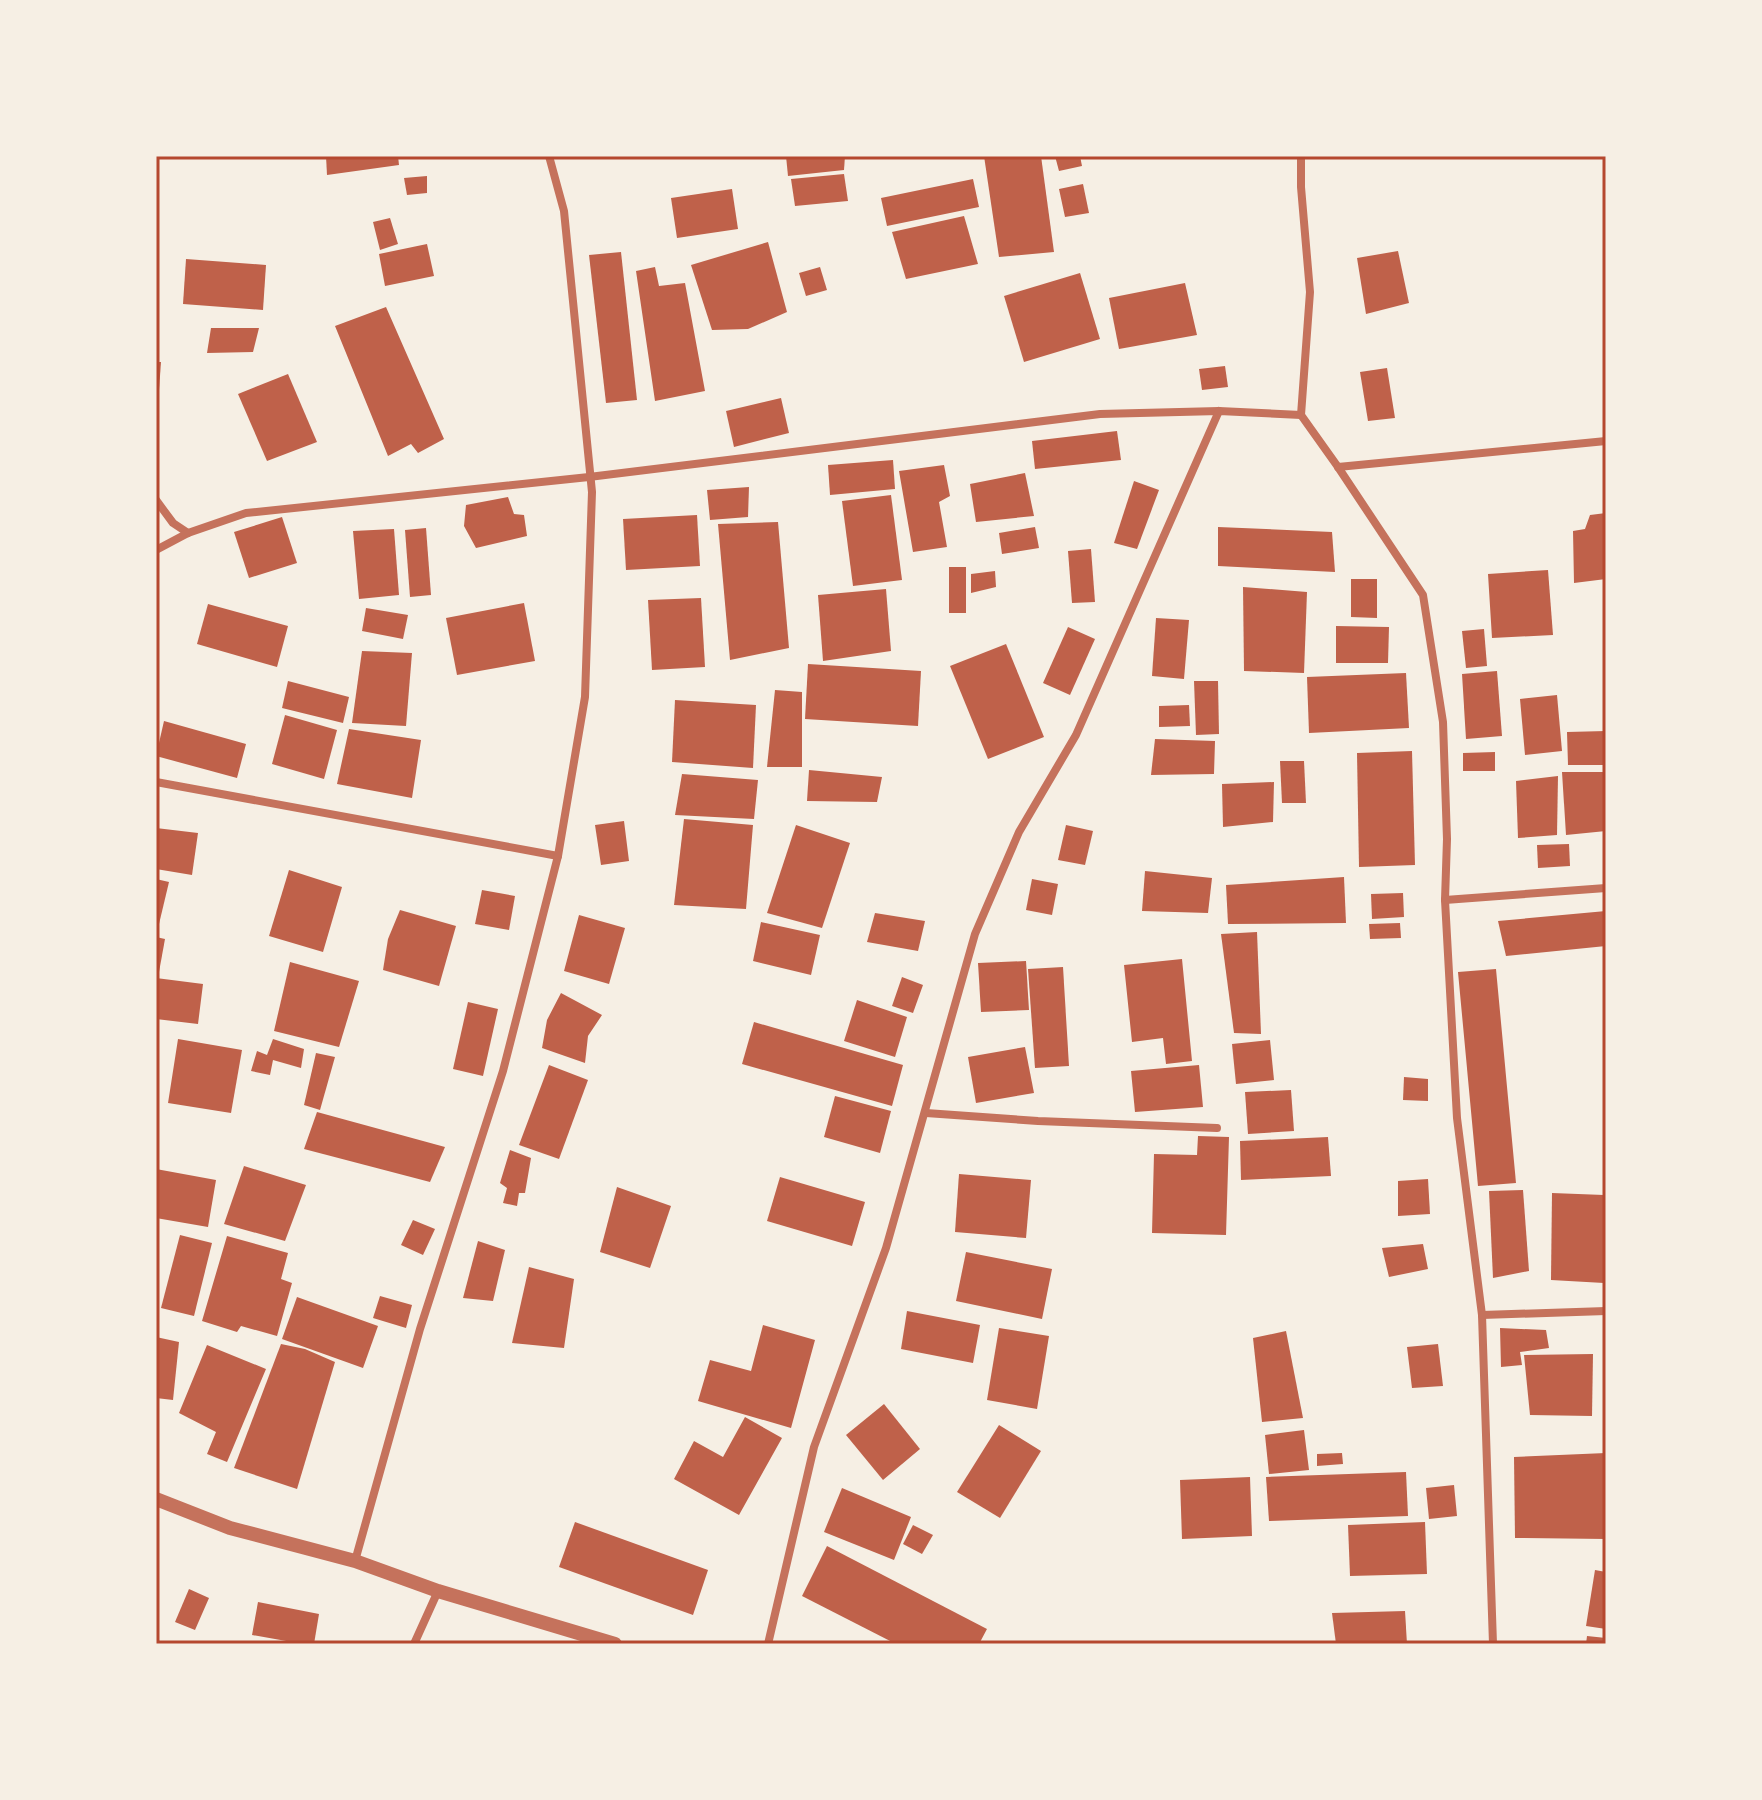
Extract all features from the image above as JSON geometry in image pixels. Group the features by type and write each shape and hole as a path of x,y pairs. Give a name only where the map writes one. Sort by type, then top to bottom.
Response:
{"street":[{"path":"355,1561 420,1329 503,1071 558,856 585,697 592,492 564,211 549,156"},
{"path":"1301,156 1310,292 1301,415 1423,595 1443,722 1447,839 1445,900 1457,1118 1482,1315 1493,1644"},
{"path":"768,1644 814,1447 886,1248 975,934 1019,832 1076,735 1219,411"},
{"path":"156,550 188,533 246,513 589,477 1100,414 1219,411 1301,415"},
{"path":"1338,467 1606,441"},
{"path":"156,500 173,523 188,533"},
{"path":"156,782 558,856"},
{"path":"1445,900 1606,888"},
{"path":"926,1113 1217,1128"},
{"path":"1482,1315 1606,1311"},
{"path":"156,1499 230,1528 355,1561 438,1591 615,1644"},
{"path":"414,1644 438,1591"}],"building":[{"path":"326,156 398,156 399,165 327,175"},
{"path":"786,156 845,156 844,170 788,176"},
{"path":"984,156 1041,156 1054,252 999,257"},
{"path":"1055,156 1080,156 1082,166 1059,171"},
{"path":"844,174 848,201 795,206 791,179"},
{"path":"427,176 427,193 407,195 404,178"},
{"path":"973,179 979,207 887,226 881,198"},
{"path":"1083,184 1089,213 1065,217 1059,189"},
{"path":"732,189 738,229 677,238 671,198"},
{"path":"964,216 978,264 906,279 892,232"},
{"path":"390,218 398,244 380,250 373,222"},
{"path":"768,242 787,312 748,329 712,330 691,265"},
{"path":"427,244 434,276 385,286 379,254"},
{"path":"1398,251 1409,303 1366,314 1357,258"},
{"path":"621,252 637,400 606,403 589,255"},
{"path":"186,259 266,265 263,310 183,304"},
{"path":"655,267 659,286 685,283 705,391 655,401 636,271"},
{"path":"820,267 827,290 806,296 799,273"},
{"path":"1080,273 1100,339 1024,362 1004,296"},
{"path":"1185,283 1197,335 1119,349 1109,298"},
{"path":"386,307 444,439 418,453 411,444 388,456 335,326"},
{"path":"211,328 259,328 253,352 207,353"},
{"path":"156,362 161,362 158,404 156,404"},
{"path":"1225,366 1228,387 1202,390 1199,369"},
{"path":"1387,368 1395,418 1368,421 1360,372"},
{"path":"288,374 317,442 267,461 238,394"},
{"path":"781,398 789,433 734,447 726,411"},
{"path":"1117,431 1121,460 1035,469 1032,441"},
{"path":"893,460 895,489 830,495 828,465"},
{"path":"944,465 950,496 939,502 947,547 913,552 899,471"},
{"path":"1025,473 1034,516 976,522 970,484"},
{"path":"1134,481 1159,490 1137,549 1114,543"},
{"path":"749,487 748,517 710,520 707,490"},
{"path":"891,495 902,580 853,586 842,501"},
{"path":"508,497 514,514 524,515 527,536 476,548 464,526 466,505"},
{"path":"1606,513 1606,579 1574,583 1573,531 1585,529 1590,515"},
{"path":"697,515 700,566 626,570 623,519"},
{"path":"282,517 297,563 249,578 234,532"},
{"path":"778,522 789,648 730,660 718,524"},
{"path":"1035,527 1039,548 1002,554 999,533"},
{"path":"1218,527 1332,532 1335,572 1218,566"},
{"path":"426,528 431,595 410,597 405,530"},
{"path":"394,529 399,595 359,599 353,531"},
{"path":"1091,549 1095,602 1072,603 1068,551"},
{"path":"949,567 966,567 966,613 949,613"},
{"path":"1548,570 1553,635 1492,638 1488,574"},
{"path":"995,571 996,587 971,593 971,574"},
{"path":"1351,579 1377,579 1377,618 1351,617"},
{"path":"1243,587 1307,592 1304,673 1244,671"},
{"path":"886,589 891,651 823,661 818,595"},
{"path":"701,598 705,667 652,670 648,600"},
{"path":"524,603 535,661 457,675 446,618"},
{"path":"208,604 288,626 277,667 197,644"},
{"path":"366,608 408,615 403,639 362,631"},
{"path":"1156,618 1189,620 1184,679 1152,676"},
{"path":"1336,626 1389,627 1388,663 1336,663"},
{"path":"1068,627 1095,639 1070,695 1043,683"},
{"path":"1484,629 1487,666 1466,668 1462,631"},
{"path":"1006,644 1044,737 988,759 950,666"},
{"path":"362,651 412,653 406,726 352,723"},
{"path":"808,664 921,671 918,726 805,719"},
{"path":"1497,671 1502,736 1466,739 1462,674"},
{"path":"1406,673 1409,728 1309,733 1307,677"},
{"path":"288,681 349,697 343,723 282,708"},
{"path":"1194,681 1218,681 1219,734 1196,735"},
{"path":"775,690 802,692 802,767 767,767"},
{"path":"1557,695 1562,751 1525,755 1520,699"},
{"path":"675,700 756,705 753,768 672,762"},
{"path":"1189,705 1190,726 1159,727 1159,706"},
{"path":"285,715 337,730 324,779 272,764"},
{"path":"164,721 246,744 237,778 156,756"},
{"path":"349,729 421,740 412,798 337,784"},
{"path":"1606,731 1606,765 1568,765 1567,732"},
{"path":"1155,739 1215,741 1214,774 1151,775"},
{"path":"1412,751 1415,865 1359,867 1357,753"},
{"path":"1495,752 1495,771 1463,771 1463,753"},
{"path":"1280,761 1304,761 1306,803 1282,803"},
{"path":"809,770 882,777 877,802 807,801"},
{"path":"1562,772 1606,772 1606,831 1566,835"},
{"path":"682,774 758,780 754,819 675,815"},
{"path":"1558,776 1557,835 1518,838 1516,781"},
{"path":"1274,782 1273,822 1223,827 1222,784"},
{"path":"684,819 753,825 746,909 674,905"},
{"path":"624,821 629,861 601,865 595,825"},
{"path":"796,825 850,843 822,928 767,913"},
{"path":"1066,825 1093,831 1085,865 1058,860"},
{"path":"156,828 198,833 192,875 156,869"},
{"path":"1569,844 1570,866 1538,868 1537,845"},
{"path":"289,870 342,887 323,952 269,936"},
{"path":"1145,871 1212,878 1208,913 1142,911"},
{"path":"1344,877 1346,923 1228,924 1226,885"},
{"path":"156,879 169,882 159,924 156,923"},
{"path":"1032,879 1058,884 1052,915 1026,910"},
{"path":"482,890 515,896 509,930 475,924"},
{"path":"1403,893 1404,917 1372,919 1371,894"},
{"path":"400,910 456,926 439,986 383,970 388,939"},
{"path":"1606,911 1606,946 1506,956 1498,921"},
{"path":"875,913 925,921 918,951 867,942"},
{"path":"579,915 625,928 609,984 564,971"},
{"path":"761,922 820,935 811,975 753,961"},
{"path":"1400,923 1401,938 1370,939 1369,924"},
{"path":"1257,932 1261,1034 1234,1033 1221,934"},
{"path":"156,937 165,939 159,972 156,972"},
{"path":"1182,959 1192,1061 1166,1064 1163,1038 1132,1042 1124,965"},
{"path":"1026,961 1029,1010 981,1012 978,963"},
{"path":"290,962 359,981 339,1047 274,1031"},
{"path":"1063,967 1069,1066 1035,1068 1028,969"},
{"path":"1496,969 1516,1183 1478,1186 1458,972"},
{"path":"902,977 923,985 913,1013 892,1006"},
{"path":"156,978 203,984 198,1024 156,1019"},
{"path":"561,993 602,1015 588,1036 585,1063 542,1048 547,1020"},
{"path":"857,1000 907,1017 895,1057 844,1041"},
{"path":"468,1002 498,1009 483,1076 453,1069"},
{"path":"754,1022 903,1065 892,1106 742,1064"},
{"path":"178,1039 242,1050 231,1113 168,1103"},
{"path":"273,1039 304,1049 301,1068 273,1060 270,1075 251,1071 257,1051 267,1055"},
{"path":"1270,1040 1274,1080 1236,1084 1232,1044"},
{"path":"1025,1047 1034,1093 976,1103 968,1057"},
{"path":"316,1053 335,1057 320,1110 304,1105"},
{"path":"549,1065 588,1080 559,1159 519,1145"},
{"path":"1199,1065 1203,1107 1135,1112 1131,1071"},
{"path":"1404,1077 1428,1079 1428,1101 1403,1100"},
{"path":"1291,1090 1294,1131 1248,1134 1245,1092"},
{"path":"835,1096 891,1111 880,1153 824,1137"},
{"path":"317,1112 445,1147 430,1182 304,1149"},
{"path":"1198,1136 1229,1137 1226,1235 1152,1233 1154,1154 1197,1155"},
{"path":"1328,1137 1331,1176 1241,1180 1240,1141"},
{"path":"510,1150 531,1158 525,1193 519,1193 517,1206 503,1203 507,1188 500,1183"},
{"path":"244,1166 306,1185 285,1241 224,1224"},
{"path":"156,1169 216,1180 208,1227 156,1218"},
{"path":"959,1174 1031,1180 1026,1238 955,1232"},
{"path":"780,1177 865,1202 852,1246 767,1221"},
{"path":"1428,1179 1430,1214 1398,1216 1398,1181"},
{"path":"617,1187 671,1206 650,1268 600,1252"},
{"path":"1523,1190 1529,1271 1493,1278 1489,1191"},
{"path":"1552,1193 1604,1195 1604,1283 1551,1280"},
{"path":"413,1220 435,1229 423,1255 401,1245"},
{"path":"180,1235 212,1243 194,1316 161,1308"},
{"path":"227,1236 288,1253 281,1279 292,1283 277,1336 241,1326 237,1332 202,1321"},
{"path":"478,1241 505,1250 493,1301 463,1298"},
{"path":"1423,1244 1428,1269 1389,1277 1382,1248"},
{"path":"966,1252 1052,1269 1042,1319 956,1301"},
{"path":"529,1267 574,1279 564,1348 512,1343"},
{"path":"380,1296 412,1305 406,1328 373,1318"},
{"path":"297,1297 378,1326 363,1368 282,1339"},
{"path":"907,1311 980,1325 973,1363 901,1349"},
{"path":"763,1325 815,1340 791,1428 698,1401 710,1360 751,1371"},
{"path":"999,1328 1049,1336 1037,1409 987,1400"},
{"path":"1500,1328 1546,1330 1549,1348 1520,1352 1522,1365 1501,1367"},
{"path":"1286,1331 1303,1418 1262,1422 1253,1338"},
{"path":"156,1337 179,1342 173,1400 156,1398"},
{"path":"281,1344 305,1349 335,1362 297,1489 234,1468"},
{"path":"1438,1344 1443,1386 1412,1388 1407,1347"},
{"path":"207,1345 266,1369 227,1462 207,1454 216,1432 179,1413"},
{"path":"1593,1354 1592,1416 1530,1415 1524,1355"},
{"path":"884,1404 920,1449 883,1480 846,1435"},
{"path":"745,1417 782,1438 739,1515 674,1479 694,1441 723,1457"},
{"path":"999,1425 1041,1451 1000,1518 957,1492"},
{"path":"1304,1430 1309,1470 1269,1474 1265,1435"},
{"path":"1342,1453 1343,1464 1317,1466 1317,1454"},
{"path":"1606,1453 1606,1539 1515,1538 1514,1457"},
{"path":"1406,1472 1408,1516 1269,1521 1266,1477"},
{"path":"1250,1477 1252,1536 1182,1539 1180,1480"},
{"path":"1454,1485 1457,1516 1429,1519 1426,1488"},
{"path":"842,1488 911,1517 894,1560 824,1532"},
{"path":"575,1522 708,1570 693,1615 559,1567"},
{"path":"1425,1522 1427,1574 1350,1576 1348,1525"},
{"path":"913,1525 933,1535 922,1554 903,1544"},
{"path":"827,1546 987,1629 979,1644 896,1644 802,1596"},
{"path":"1595,1570 1606,1572 1606,1629 1586,1626"},
{"path":"189,1589 209,1598 195,1630 175,1622"},
{"path":"258,1602 319,1614 314,1644 252,1635"},
{"path":"1405,1611 1407,1644 1336,1644 1332,1613"},
{"path":"1587,1636 1606,1638 1606,1644 1586,1644"}]}
